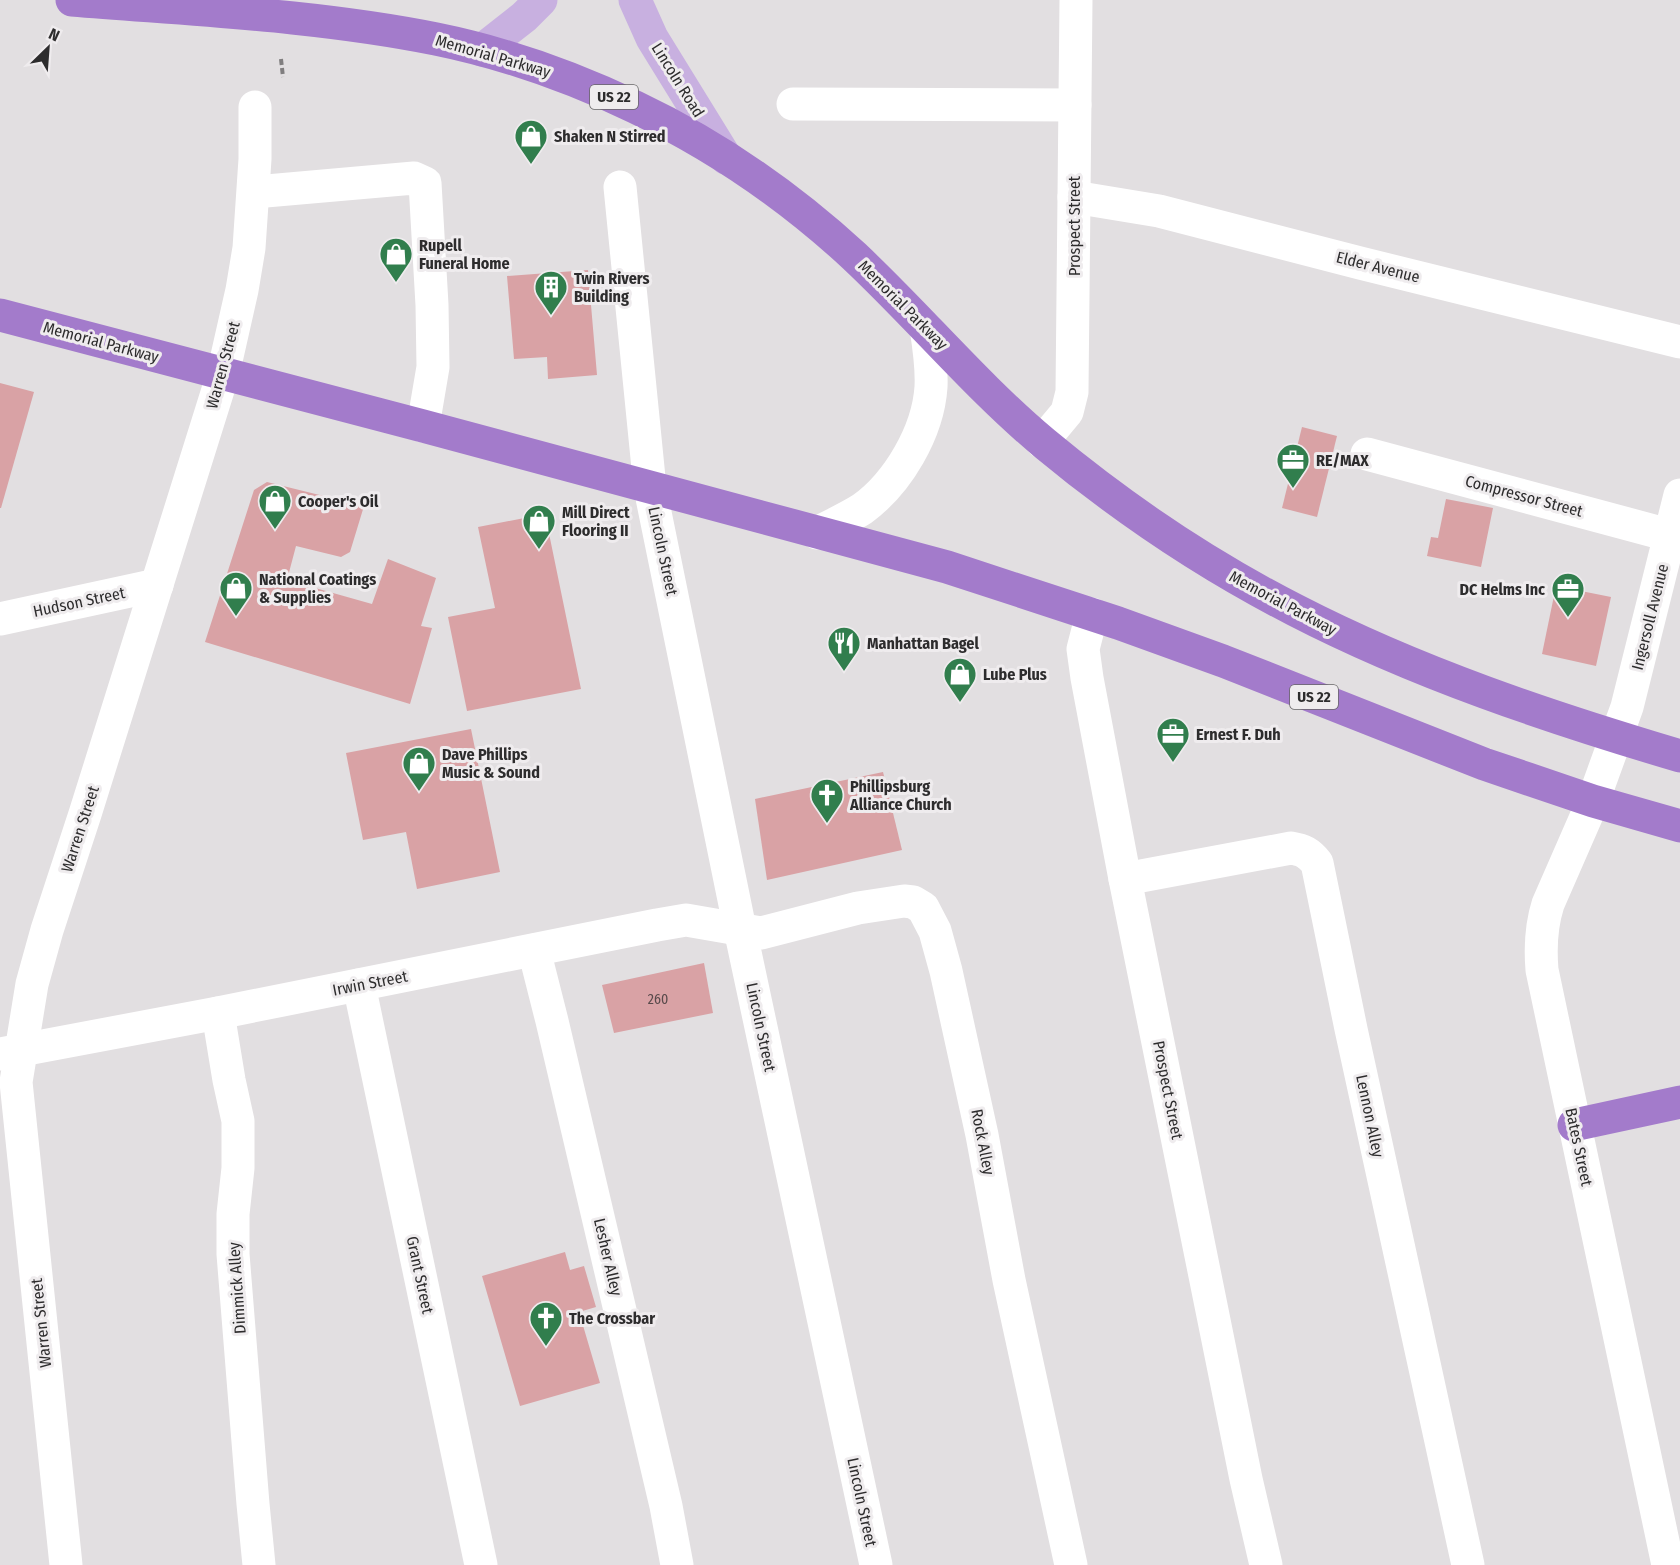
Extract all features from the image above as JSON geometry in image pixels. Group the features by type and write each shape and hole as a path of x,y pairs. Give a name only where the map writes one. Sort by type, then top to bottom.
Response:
{"highway":[{"name":"Memorial Parkway","path":"72,0 232,6 399,33 482,50 612,96 671,126 726,158 786,200 855,257 999,403 1042,442 1147,522 1240,581 1351,638 1399,658 1518,704 1617,738 1680,756"},
{"name":"Memorial Parkway","path":"0,315 947,567 1092,614 1223,661 1484,764 1593,801 1680,826"},
{"path":"1574,1125 1680,1102"}],"main road":[{"path":"482,50 524,17 541,0"},
{"name":"Lincoln Road","path":"634,0 652,38 726,158"}],"street":[{"name":"Prospect Street","path":"1042,442 1067,412 1072,392 1076,0"},
{"path":"793,104 1075,105"},
{"name":"Warren Street","path":"66,1565 16,1082 10,1052 32,984 46,930 85,814 223,374 249,248 254,192 255,107"},
{"path":"254,192 414,178 426,183 433,367 423,426"},
{"name":"Lincoln Street","path":"620,187 650,488 740,929 876,1565"},
{"name":"Elder Avenue","path":"1074,196 1159,211 1680,342"},
{"path":"817,533 862,509 880,494 895,477 907,458 927,409 931,388 931,359 926,327"},
{"name":"Compressor Street","path":"1367,454 1675,536"},
{"name":"Ingersoll Avenue","path":"1617,738 1675,536 1680,495"},
{"name":"Hudson Street","path":"0,619 157,585"},
{"name":"Prospect Street","path":"1092,614 1083,649 1125,879 1246,1479 1266,1565"},
{"name":"Bates Street","path":"1617,738 1593,801 1548,904 1540,951 1574,1125 1668,1565"},
{"name":"Lennon Alley","path":"1125,879 1291,848 1301,849 1310,854 1317,863 1353,1041 1468,1565"},
{"name":"Rock Alley","path":"740,929 760,933 858,908 904,901 913,902 923,908 935,931 977,1111 1009,1280 1071,1565"},
{"name":"Irwin Street","path":"10,1052 686,920 740,929"},
{"name":"Lesher Alley","path":"534,950 678,1565"},
{"name":"Grant Street","path":"358,985 481,1565"},
{"name":"Dimmick Alley","path":"218,1013 238,1121 233,1254 260,1565"}],"path":[{"path":"281,60 283,76"}],"building":[{"name":"Twin Rivers Building","path":"588,270 597,375 548,379 547,357 514,359 507,276"},
{"path":"0,383 34,392 1,508 0,508"},
{"path":"1302,427 1337,436 1317,517 1282,508"},
{"path":"267,482 364,506 350,552 341,557 296,546 287,580 372,604 388,559 436,578 421,626 432,628 410,704 205,642 254,490"},
{"path":"1446,499 1493,508 1481,567 1427,556 1431,537 1438,538"},
{"path":"545,514 581,689 467,711 448,617 495,608 478,527"},
{"path":"1556,586 1611,597 1596,666 1542,654"},
{"name":"Dave Phillips Music & Sound","path":"471,729 500,872 417,889 406,832 363,840 346,753"},
{"name":"Phillipsburg Alliance Church","path":"883,772 902,850 767,880 755,799"},
{"path":"704,963 713,1013 614,1033 602,985"},
{"name":"The Crossbar","path":"565,1252 570,1270 584,1266 596,1307 579,1312 600,1383 520,1406 482,1276"}],"place":[{"name":"Shaken N Stirred","path":"531,165"},
{"name":"Rupell Funeral Home","path":"396,283"},
{"name":"Twin Rivers Building","path":"551,316"},
{"name":"RE/MAX","path":"1293,489"},
{"name":"Cooper's Oil","path":"275,530"},
{"name":"Mill Direct Flooring II","path":"539,550"},
{"name":"National Coatings & Supplies","path":"236,617"},
{"name":"DC Helms Inc","path":"1568,618"},
{"name":"Manhattan Bagel","path":"844,672"},
{"name":"Lube Plus","path":"960,703"},
{"name":"Ernest F. Duh","path":"1173,763"},
{"name":"Dave Phillips Music & Sound","path":"419,792"},
{"name":"Phillipsburg Alliance Church","path":"827,824"},
{"name":"The Crossbar","path":"546,1347"}]}
